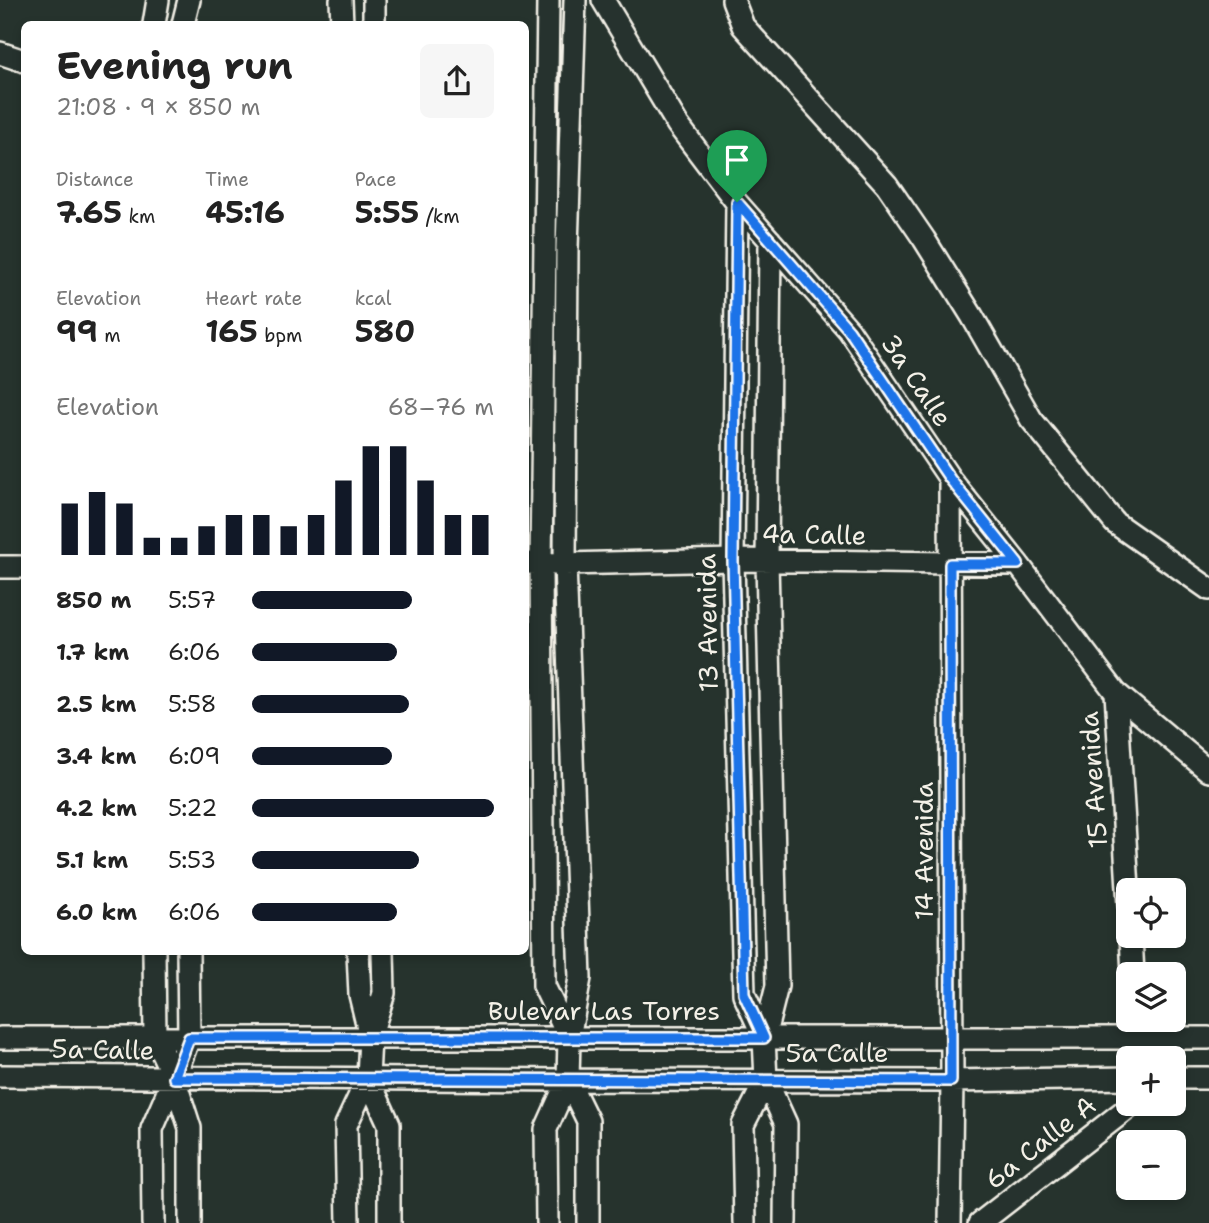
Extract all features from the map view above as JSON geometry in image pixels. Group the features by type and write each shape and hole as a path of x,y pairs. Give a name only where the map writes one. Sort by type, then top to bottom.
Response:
{"street":[{"path":"154,21 158,0"},
{"path":"184,21 189,0"},
{"path":"341,0 341,21"},
{"path":"374,0 374,21"},
{"path":"548,0 533,563 544,986 569,1038"},
{"path":"547,1223 546,1129 568,1080 569,1038 580,978 565,564 567,248 575,0"},
{"name":"3a Calle","path":"603,0 677,125 737,202 849,330 950,479 1116,693 1209,771"},
{"path":"733,0 743,26 887,185 972,316 1031,419 1115,523 1209,589"},
{"path":"0,53 21,60"},
{"name":"13 Avenida","path":"737,202 733,561 744,994 764,1038"},
{"name":"13 Avenida","path":"770,240 767,561 777,986 764,1038 766,1080 786,1124 785,1223"},
{"name":"14 Avenida","path":"950,479 950,1223"},
{"name":"4a Calle","path":"533,563 767,561 1018,564"},
{"path":"0,567 21,567"},
{"name":"15 Avenida","path":"1116,693 1127,878"},
{"path":"154,955 155,1038 174,1078 190,1128 190,1223"},
{"path":"153,1223 152,1129 189,1038 188,955"},
{"path":"358,955 360,995 370,1038"},
{"path":"348,1223 346,1125 368,1078 370,1038 384,993 383,955"},
{"name":"Bulevar Las Torres","path":"0,1038 1209,1038"},
{"name":"5a Calle","path":"0,1076 568,1080 1116,1079"},
{"path":"368,1078 389,1124 389,1223"},
{"path":"1186,1078 1209,1078"},
{"path":"568,1080 588,1121 588,1223"},
{"name":"13 Avenida","path":"745,1223 743,1125 766,1080"},
{"name":"6a Calle A","path":"981,1223 1120,1116"}],"route":[{"path":"737,202 849,330 950,479 1018,564 950,564 951,1081 174,1078 189,1038 764,1038 744,994 733,561 737,202"}]}
